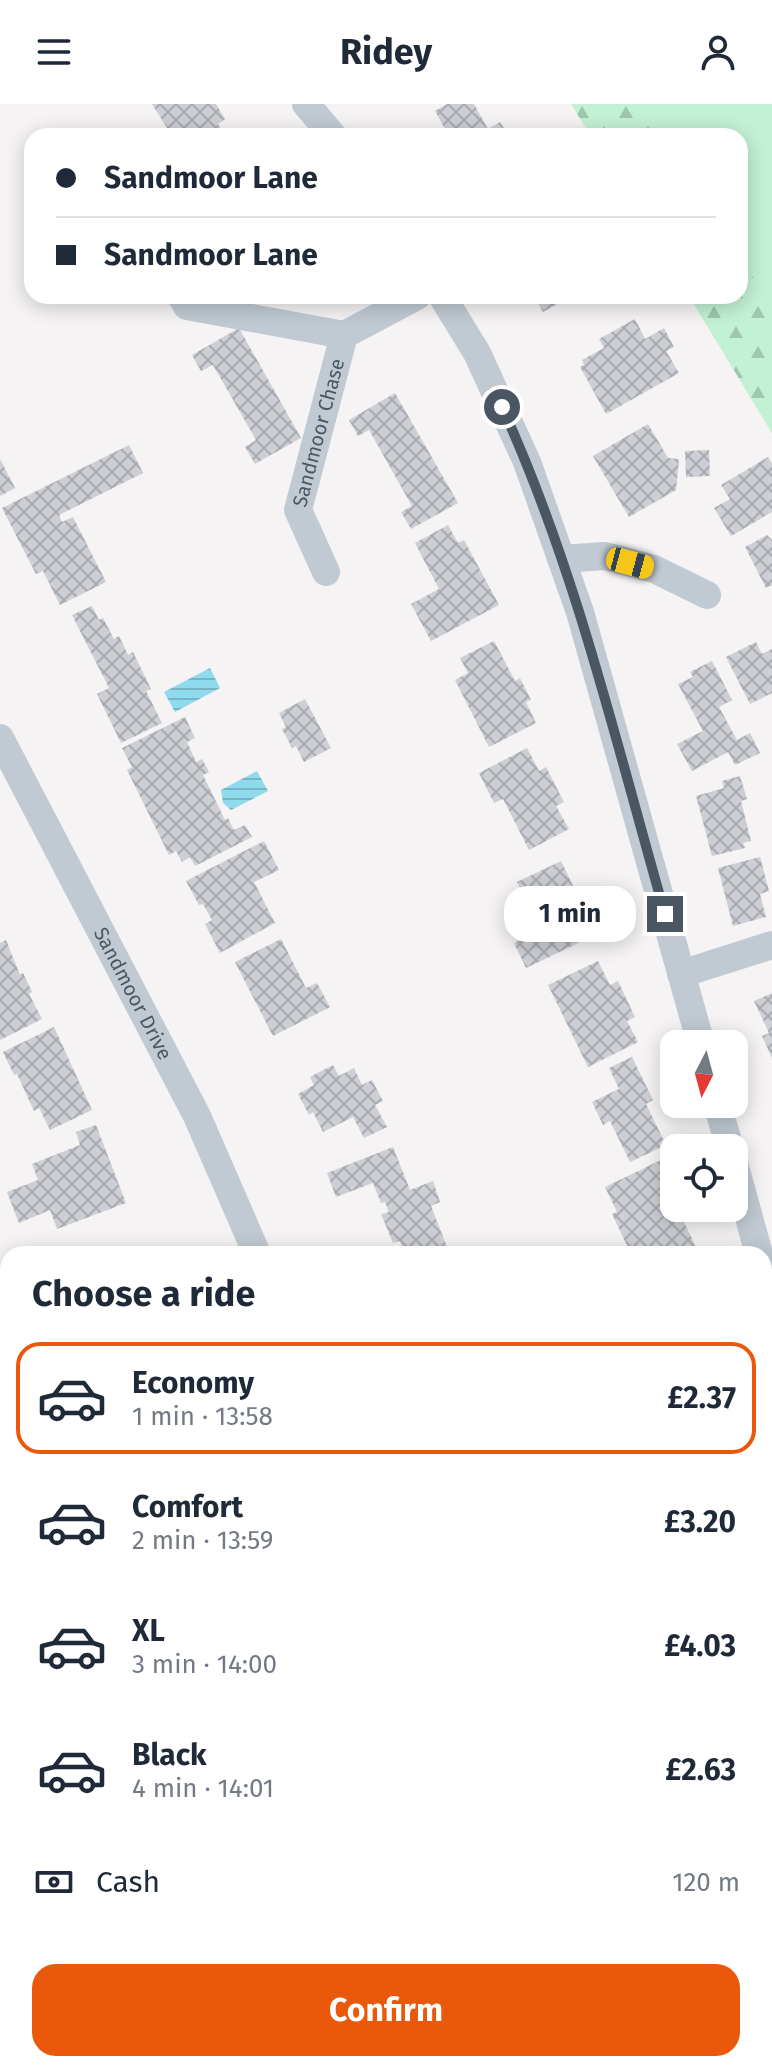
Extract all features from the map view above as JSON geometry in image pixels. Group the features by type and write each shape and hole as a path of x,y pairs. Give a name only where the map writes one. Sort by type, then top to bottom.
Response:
{"street":[{"path":"306,104 326,128"},
{"name":"Sandmoor Chase","path":"186,304 344,335 402,304"},
{"path":"447,304 477,353 527,462 580,612 697,1030"},
{"name":"Sandmoor Chase","path":"326,572 298,510 344,335"},
{"path":"561,559 605,556 654,569 707,595"},
{"name":"Sandmoor Drive","path":"0,738 197,1116 254,1246"},
{"path":"681,974 772,945"},
{"path":"748,1214 757,1246"}],"green space":[{"path":"571,104 772,104 772,433 694,304 748,304 748,128 586,128"},
{"path":"571,104 642,104 657,128 586,128"},
{"path":"748,270 772,307 772,433 694,304 748,304"}],"water":[{"path":"210,668 220,688 175,712 164,692"},
{"path":"257,771 268,791 231,810 223,803 221,790"}],"building":[{"path":"152,104 216,104 225,119 218,124 220,128 167,128"},
{"path":"447,104 474,104 487,128 445,128 435,111"},
{"path":"500,122 504,128 490,128"},
{"path":"538,304 558,304 543,312"},
{"path":"635,319 645,339 664,328 674,347 666,351 679,373 606,414 580,367 584,365 582,360 604,348 599,339"},
{"path":"239,328 301,438 255,464 245,447 256,440 213,365 201,371 192,355"},
{"path":"395,393 458,503 411,529 401,512 412,506 369,430 358,436 349,420"},
{"path":"648,424 668,458 679,459 676,490 629,517 593,456"},
{"path":"129,445 143,473 59,515 62,522 73,517 106,582 60,605 43,571 36,574 2,508"},
{"path":"709,450 710,476 686,477 685,451"},
{"path":"768,457 772,464 772,512 731,536 714,508 730,499 721,485"},
{"path":"0,459 15,488 0,496"},
{"path":"448,525 458,543 464,540 499,605 431,641 411,604 439,589 415,543"},
{"path":"767,535 772,540 772,585 766,588 745,547"},
{"path":"92,606 99,620 103,618 114,639 119,636 128,655 133,652 151,689 146,691 162,723 121,743 97,694 109,688 72,615"},
{"path":"494,641 515,681 520,678 531,700 526,702 536,723 489,747 455,680 468,673 460,658"},
{"path":"756,642 762,654 772,649 772,693 750,704 726,657"},
{"path":"712,661 732,700 719,707 737,740 750,733 760,753 735,765 728,752 692,771 677,744 703,731 678,684 693,677 690,672"},
{"path":"305,699 331,748 304,762 282,729 286,727 279,713"},
{"path":"185,717 195,738 187,742 196,762 202,759 209,772 203,775 225,820 228,818 234,830 245,825 252,837 195,866 190,857 182,862 176,851 169,855 127,770 132,767 122,748"},
{"path":"527,748 539,771 546,767 564,802 556,806 569,829 529,850 503,799 494,803 479,773"},
{"path":"740,776 747,799 741,801 751,841 743,843 745,848 712,856 696,796 724,788 722,781"},
{"path":"264,841 279,870 254,882 275,923 220,953 205,924 212,920 203,904 199,905 186,881"},
{"path":"760,857 769,891 760,894 766,917 733,926 718,868"},
{"path":"561,861 576,892 583,888 595,912 588,916 597,934 526,968 514,943 551,925 535,892 524,897 517,882"},
{"path":"281,939 306,988 317,983 330,1007 273,1036 235,962"},
{"path":"6,940 42,1019 0,1040 0,943"},
{"path":"598,961 610,985 618,981 635,1017 627,1021 638,1042 588,1067 548,985"},
{"path":"772,993 772,1058 762,1036 769,1033 754,1001"},
{"path":"54,1027 92,1110 50,1130 39,1108 34,1111 3,1052"},
{"path":"632,1057 653,1100 646,1104 661,1134 660,1148 630,1162 610,1121 603,1125 592,1102 619,1089 609,1068"},
{"path":"333,1065 339,1076 354,1068 362,1085 372,1080 383,1101 375,1105 387,1127 364,1138 353,1117 323,1132 313,1112 309,1115 298,1094 314,1085 310,1077"},
{"path":"96,1125 126,1203 57,1229 50,1210 19,1223 7,1192 38,1180 32,1164 80,1145 76,1132"},
{"path":"393,1147 410,1190 433,1181 440,1202 431,1206 447,1246 402,1246 400,1241 393,1243 381,1214 389,1212 385,1202 381,1203 373,1183 336,1197 327,1173"},
{"path":"660,1160 660,1222 684,1222 696,1246 627,1246 612,1214 617,1212 605,1187"}],"route":[{"path":"502,407 527,462 580,612 665,914"}]}
